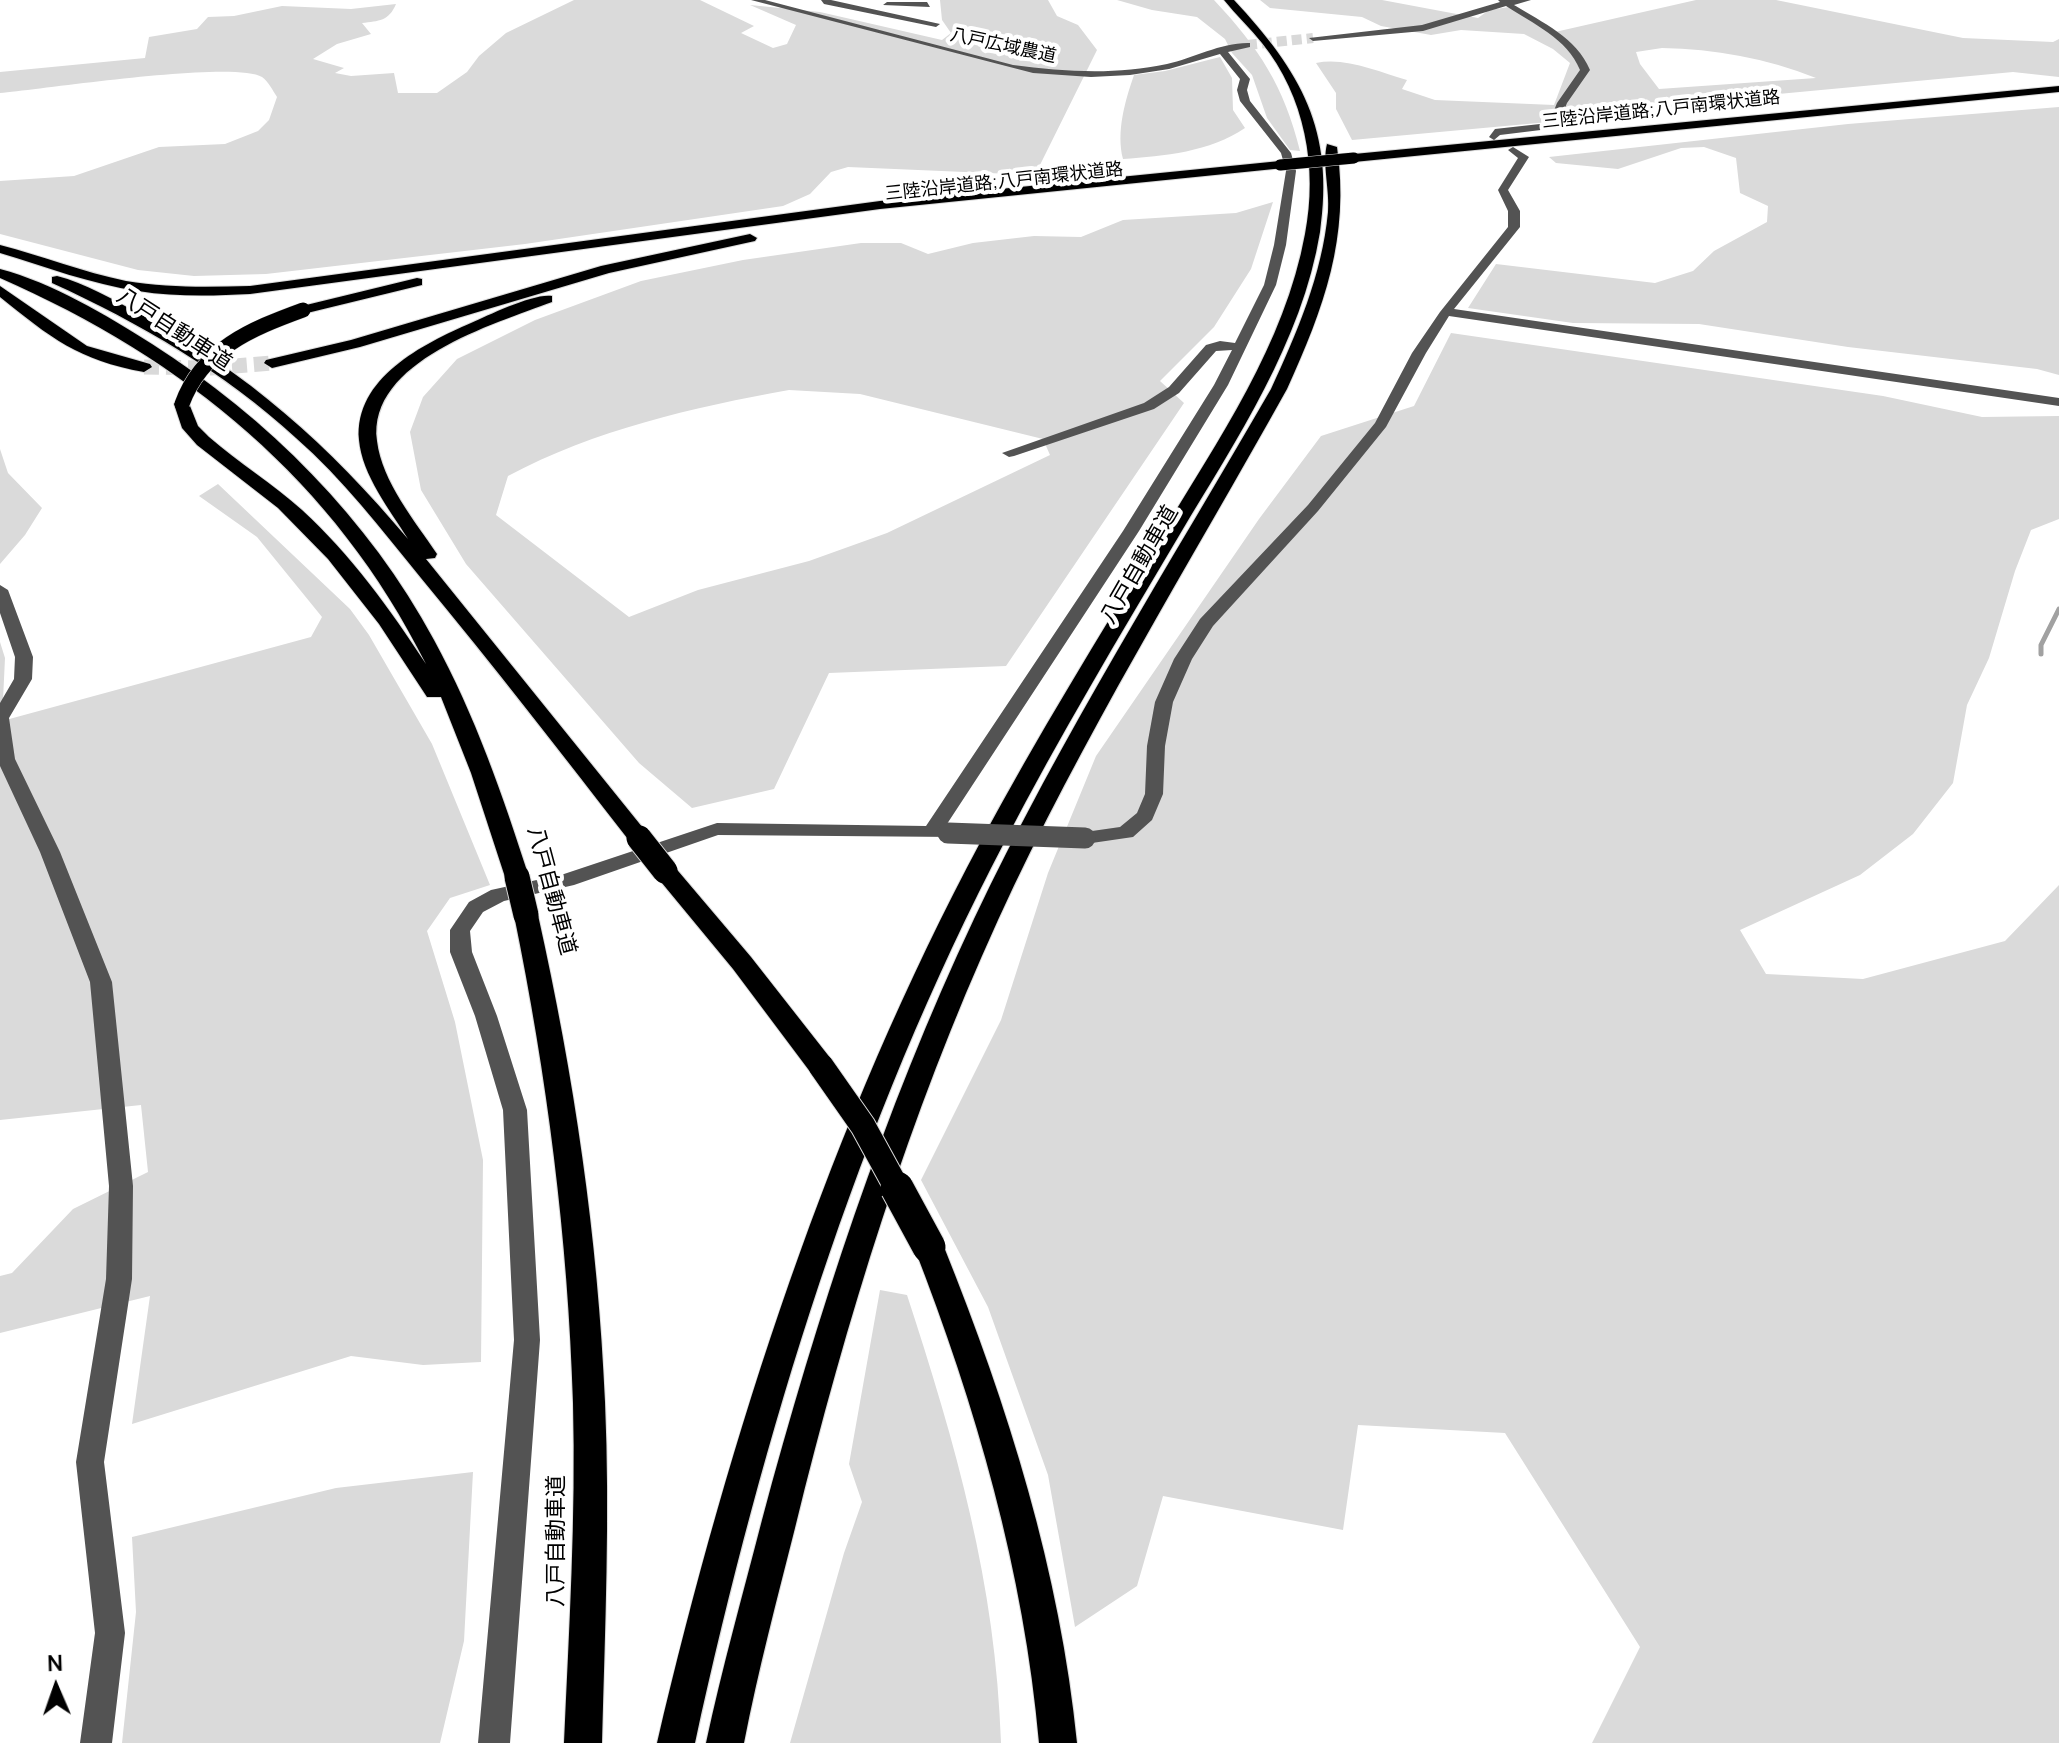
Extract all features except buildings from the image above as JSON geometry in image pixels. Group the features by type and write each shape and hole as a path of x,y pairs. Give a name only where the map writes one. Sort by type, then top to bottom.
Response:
{"highway":[{"name":"八戸自動車道","path":"676,1743 754,1447 807,1276 907,1017 956,911 1016,795 1259,384 1292,312 1305,272 1318,203 1312,133 1303,103 1286,67 1268,39 1229,0"},
{"name":"八戸自動車道","path":"725,1743 792,1468 842,1296 885,1160 936,1033 1036,817 1124,657 1279,389 1310,317 1323,276 1335,203 1329,136 1302,70 1285,44 1244,0"},
{"name":"三陸沿岸道路;八戸南環状道路","path":"795,223 1174,182 1274,166 2056,89"},
{"path":"0,249 123,285 167,291 220,291 795,223"},
{"path":"476,764 403,641 377,604 292,511 190,428 182,404 189,383 225,346 256,328 303,310 442,277 795,223"},
{"path":"272,363 355,344 606,269 795,223"},
{"path":"486,643 406,520 374,461 366,424 375,395 386,381 420,356 545,300 795,223"},
{"name":"八戸自動車道","path":"0,256 85,292 160,330 259,398 303,435 366,500 486,643 821,1066 863,1126 929,1247 967,1340 1001,1446 1028,1554 1058,1743"},
{"name":"八戸自動車道","path":"0,273 84,312 166,359 218,396 298,468 343,519 406,607 454,702 517,877 558,1071 582,1275 590,1566 583,1743"},
{"path":"0,290 70,345 101,359 144,367"}],"street":[{"name":"八戸広域農道","path":"755,0 1013,68 1049,74 1100,76 1147,71 1247,45"},
{"path":"795,9 826,0 936,24"},
{"path":"1313,38 1423,28 1504,1 1527,0"},
{"path":"1494,137 1495,132 1504,130 1553,126 1562,103 1585,70 1583,60 1568,42 1504,1"},
{"path":"848,6 894,3 927,5"},
{"path":"894,3 899,16"},
{"path":"939,833 1221,385 1270,285 1280,245 1291,171 1286,153 1245,101 1242,90 1245,79 1241,71 1222,50"},
{"path":"494,1743 527,1340 515,1110 486,1016 461,952 460,930 476,907 498,895 567,880 717,829 1085,838 1126,833 1145,816 1154,794 1156,746 1164,702 1183,659 1206,623 1313,508 1381,424 1419,353 1446,312 1514,227 1514,211 1503,190 1524,157 1513,150"},
{"path":"1446,312 2059,402"},
{"path":"1009,453 1149,406 1174,390 1211,348 1220,345 1239,347"},
{"path":"0,590 24,657 23,679 0,718 6,759 50,852 101,982 108,1028 121,1186 119,1279 90,1462 110,1633 96,1743"}],"shaded area":[{"path":"574,0 700,0 754,26 741,33 773,48 787,44 796,25 750,5 820,12 942,40 951,33 942,20 940,0 1048,0 1057,16 1078,25 1097,50 1035,175 848,167 831,172 810,194 783,206 525,244 266,274 194,276 138,270 0,234 0,181 74,176 159,147 225,144 258,131 269,120 277,97 262,77 244,73 178,74 0,93 0,72 145,58 149,37 197,29 208,17 234,16 282,6 351,9 396,4 387,17 362,23 371,34 337,44 313,59 344,68 335,73 351,76 394,73 398,93 437,93 467,72 479,56 506,33"},
{"path":"1117,0 1214,0 1268,69 1286,107 1300,151 1290,150 1267,118 1252,75 1232,53 1225,39 1197,17 1152,10"},
{"path":"1260,0 1382,0 1478,18 1489,10 1516,6 1555,32 1696,0 1776,0 1963,38 2053,42 2059,39 2059,77 2013,72 1725,99 1658,112 1352,140 1336,109 1336,93 1316,63 1350,64 1407,80 1402,89 1435,100 1554,105 1570,63 1553,49 1524,34 1461,30 1431,35 1381,26 1362,17 1270,8","holes":["1682,49 1759,60 1816,78 1659,89 1640,64 1636,52"]},
{"path":"1220,57 1232,78 1233,110 1245,128 1202,148 1123,159 1121,127 1134,75 1165,71"},
{"path":"2059,107 2059,375 2037,369 1848,347 1699,324 1573,323 1468,308 1496,264 1655,283 1693,271 1714,251 1767,222 1768,206 1740,193 1736,158 1704,147 1681,148 1618,169 1556,163 1549,157 1848,124"},
{"path":"1273,202 1251,269 1214,327 1160,381 1184,403 1006,666 829,673 774,789 692,808 639,763 466,564 421,490 410,432 423,397 457,359 535,320 641,281 743,260 861,243 901,243 928,254 973,243 1034,236 1081,237 1123,220 1236,213","holes":["789,390 860,394 1043,439 1050,455 887,533 809,561 698,590 629,617 496,515 508,476 610,433 717,404"]},
{"path":"1451,333 1883,396 1982,417 2059,416 2059,519 2031,530 2015,571 1989,658 1967,705 1953,783 1913,834 1860,875 1740,930 1766,974 1863,979 2005,941 2059,885 2059,1743 1592,1743 1640,1647 1505,1433 1358,1425 1343,1530 1163,1496 1137,1586 1075,1627 1048,1475 988,1307 921,1180 1001,1020 1048,873 1096,756 1259,519 1321,436 1414,406"},
{"path":"0,449 8,473 42,508 25,535 0,564"},
{"path":"218,484 350,609 369,635 432,744 490,885 450,898 427,931 455,1022 483,1160 481,1362 423,1365 351,1356 132,1424 150,1296 0,1333 0,1276 12,1273 73,1209 148,1172 141,1105 0,1120 0,642 5,658 2,721 311,637 322,617 257,537 199,496"},
{"path":"880,1290 907,1295 957,1461 982,1571 991,1627 1001,1743 790,1743 844,1553 862,1502 849,1464"},
{"path":"473,1472 464,1641 440,1743 122,1743 136,1612 132,1537 336,1488"}],"waterway":[{"path":"2041,654 2041,645 2059,609"}],"tunnel":[{"path":"1247,45 1313,38"},
{"path":"144,367 211,368 272,363"}]}
